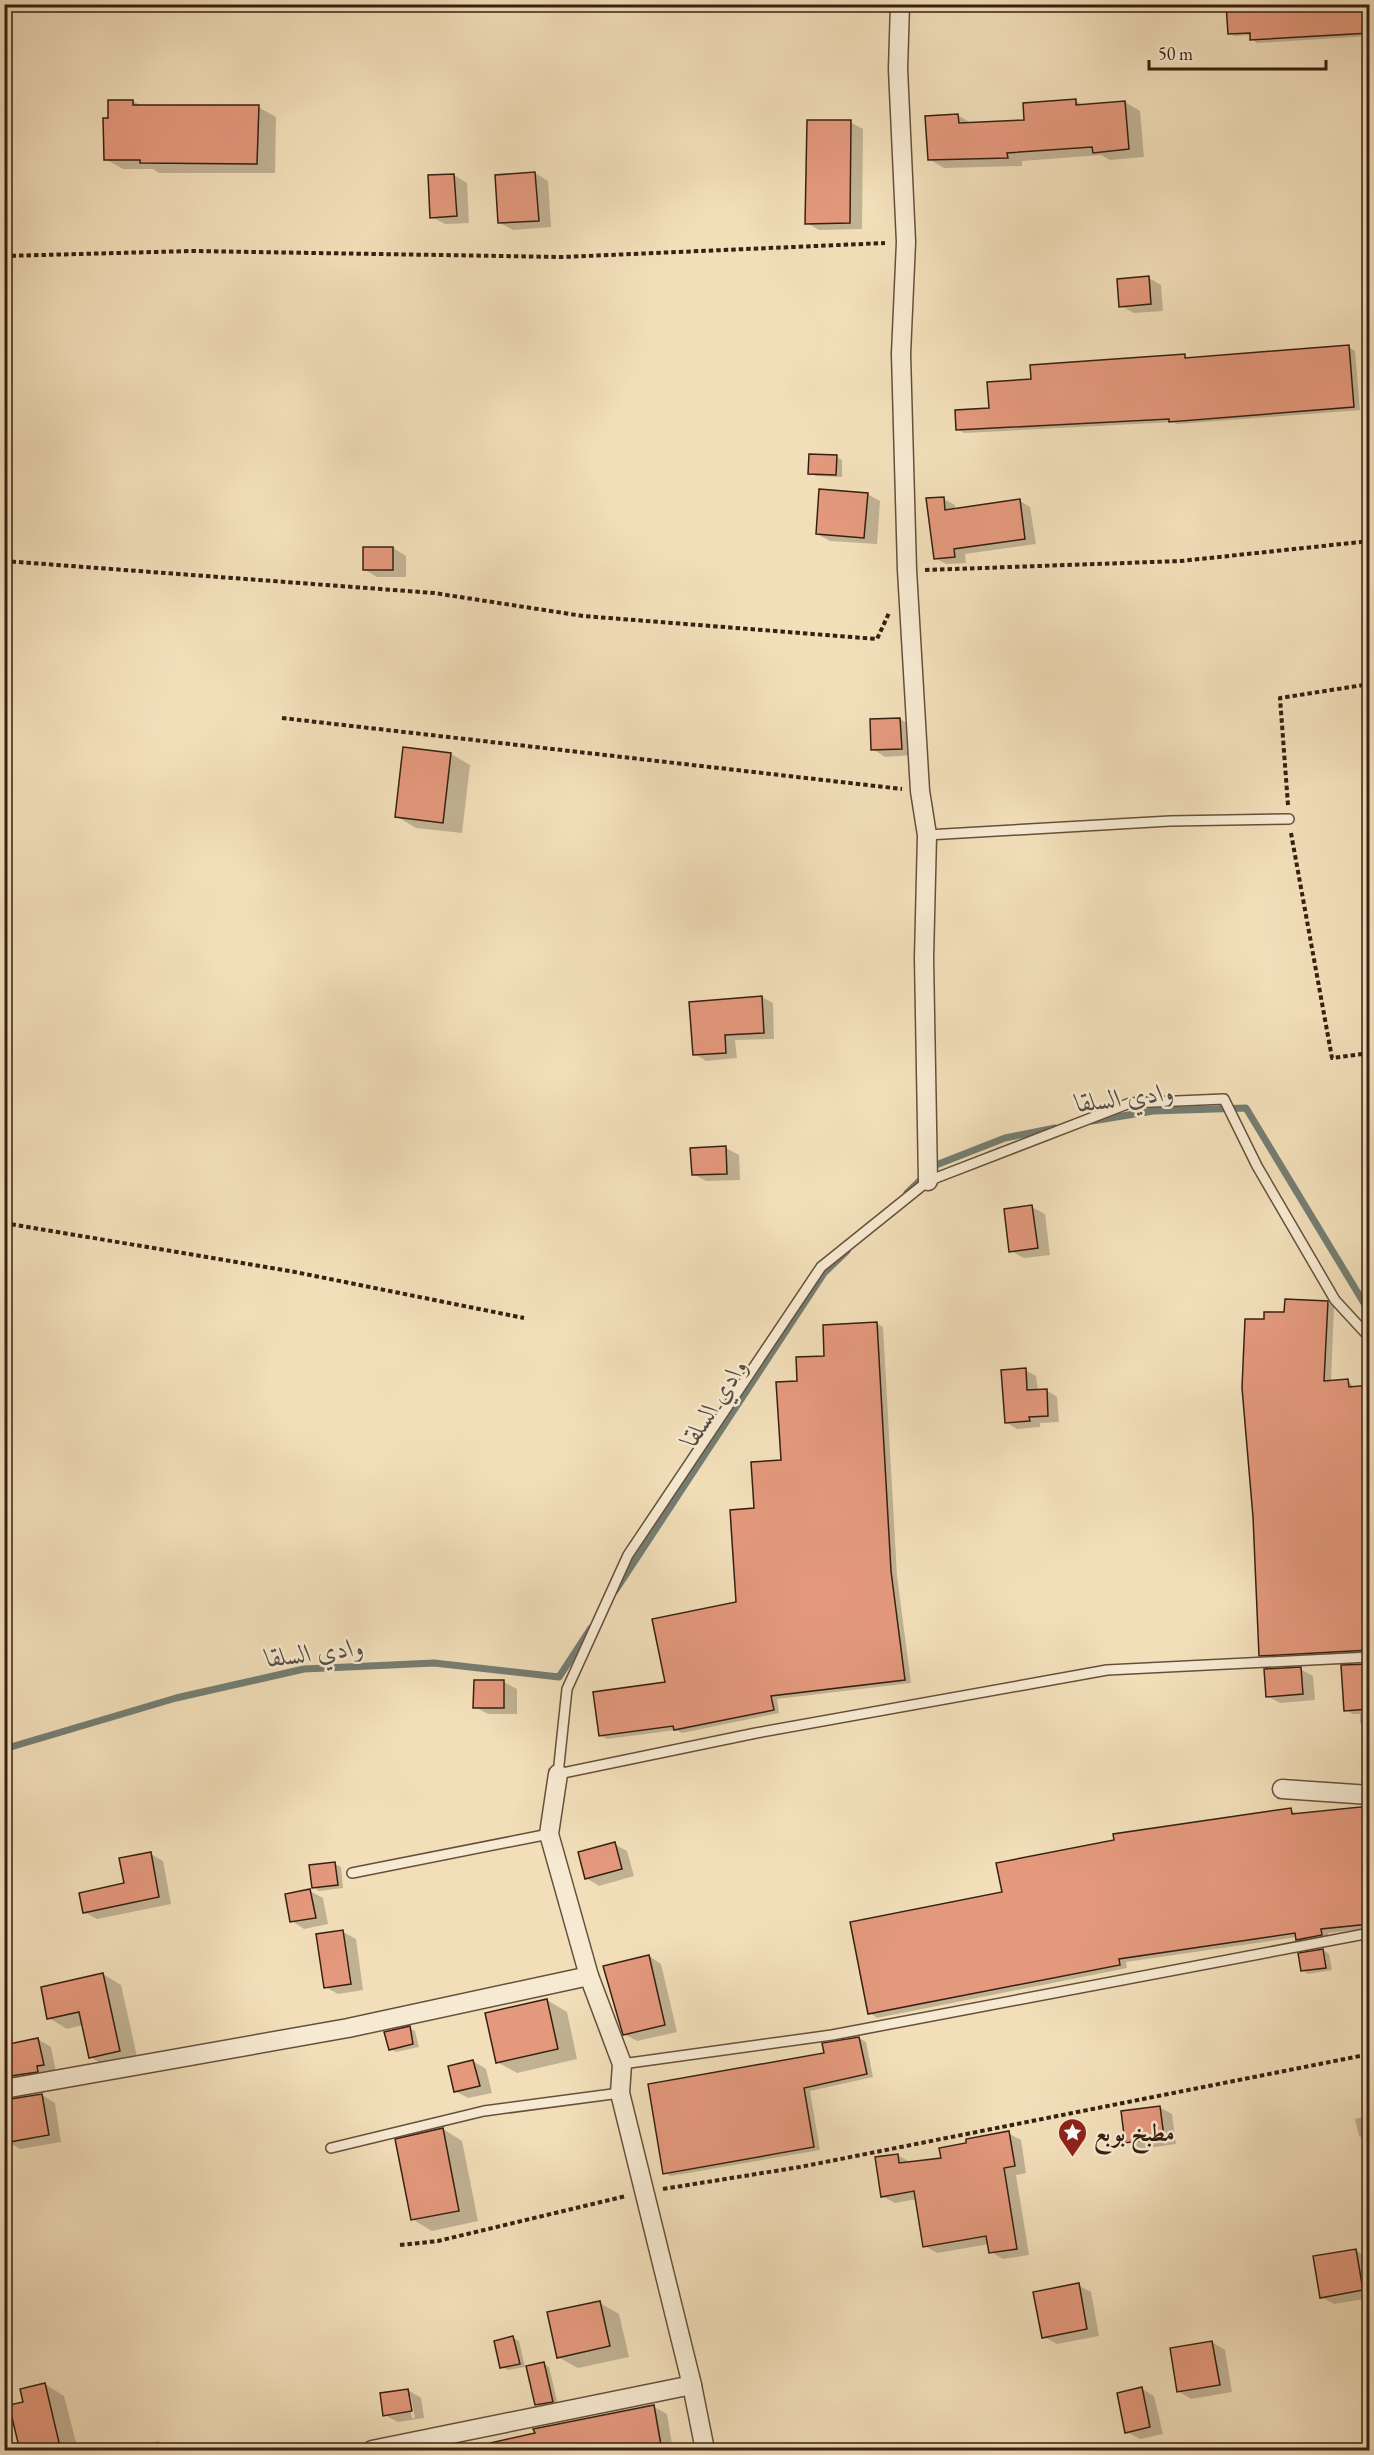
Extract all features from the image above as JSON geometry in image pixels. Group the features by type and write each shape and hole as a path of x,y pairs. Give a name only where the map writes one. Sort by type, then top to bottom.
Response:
{"street":[{"path":"900,4 898,69 906,242 901,354 907,570 920,791 927,834 924,958 928,1181"},
{"path":"558,1774 549,1834 589,1976 622,2064 620,2093 692,2385 705,2451"},
{"path":"1282,1789 1370,1795"},
{"path":"4,2089 348,2028 589,1976"},
{"path":"372,2451 692,2385"}],"lane":[{"path":"927,834 1170,821 1289,819"},
{"path":"1370,1338 1335,1300 1257,1166 1224,1100 1130,1103 928,1181 821,1267 628,1556 567,1689 558,1774 756,1733 1107,1670 1370,1657"},
{"path":"352,1873 549,1834"},
{"path":"622,2064 832,2035 1370,1933"},
{"path":"332,2148 484,2111 620,2093"}],"path":[{"path":"4,256 192,251 564,257 906,242"},
{"path":"907,570 1181,561 1370,541"},
{"path":"4,561 434,593 583,616 878,639 890,610"},
{"path":"1370,684 1281,698 1289,819 1310,946 1332,1058 1370,1053"},
{"path":"282,718 920,791"},
{"path":"4,1223 290,1271 524,1318"},
{"path":"400,2246 438,2241 645,2192 800,2168 1370,2054"}],"building":[{"path":"1226,4 1370,4 1370,33 1250,40 1250,33 1228,34"},
{"path":"1076,99 1076,105 1125,101 1129,149 1093,153 1092,147 1007,153 1008,158 928,160 925,116 958,114 959,123 1024,120 1023,103"},
{"path":"108,100 133,100 133,105 259,105 257,164 140,163 140,160 104,160 103,118 108,118"},
{"path":"807,120 851,120 850,223 805,224"},
{"path":"535,172 539,221 498,223 495,175"},
{"path":"454,174 457,216 430,218 428,175"},
{"path":"1149,276 1151,304 1119,307 1117,279"},
{"path":"1349,345 1354,407 1169,422 1169,419 956,430 955,410 989,408 987,382 1031,379 1030,365 1185,354 1185,358"},
{"path":"809,454 837,455 836,475 808,474"},
{"path":"819,489 868,493 864,538 816,534"},
{"path":"944,497 945,510 1020,499 1025,539 954,549 955,557 934,559 926,498"},
{"path":"363,547 393,547 393,570 363,570"},
{"path":"900,718 902,749 871,750 870,719"},
{"path":"403,747 451,753 443,823 395,817"},
{"path":"762,996 764,1033 725,1035 726,1053 693,1055 689,1002"},
{"path":"726,1146 727,1174 692,1175 690,1148"},
{"path":"1032,1205 1038,1248 1009,1252 1004,1209"},
{"path":"1285,1299 1328,1301 1324,1381 1348,1379 1349,1387 1370,1385 1370,1650 1259,1656 1253,1517 1242,1388 1245,1319 1264,1319 1264,1312 1284,1312"},
{"path":"877,1322 891,1571 905,1680 771,1696 774,1710 674,1730 673,1726 599,1736 593,1692 665,1682 652,1619 736,1602 730,1510 754,1508 751,1462 781,1460 776,1382 797,1381 796,1357 824,1356 823,1325"},
{"path":"1026,1368 1027,1390 1047,1389 1048,1416 1029,1417 1030,1421 1005,1423 1001,1370"},
{"path":"1370,1664 1370,1709 1344,1711 1341,1665"},
{"path":"1301,1667 1303,1694 1266,1697 1264,1669"},
{"path":"474,1680 504,1680 504,1708 473,1708"},
{"path":"1370,1806 1370,1924 1321,1929 1322,1935 1296,1940 1295,1933 1119,1959 1120,1965 868,2014 850,1922 1002,1892 996,1863 1114,1840 1113,1834 1291,1808 1292,1814"},
{"path":"615,1842 622,1869 585,1879 578,1852"},
{"path":"151,1852 159,1897 83,1913 79,1893 124,1883 119,1858"},
{"path":"335,1862 338,1885 312,1888 309,1865"},
{"path":"310,1889 316,1918 290,1922 285,1894"},
{"path":"343,1930 351,1984 324,1988 316,1934"},
{"path":"1323,1949 1326,1968 1301,1971 1298,1953"},
{"path":"649,1955 665,2025 623,2035 603,1966"},
{"path":"103,1973 120,2051 89,2058 79,2012 47,2019 41,1987"},
{"path":"547,1999 558,2049 496,2063 485,2013"},
{"path":"410,2026 413,2044 389,2050 384,2032"},
{"path":"859,2037 867,2074 804,2088 814,2147 663,2174 648,2084 824,2053 822,2043"},
{"path":"38,2038 44,2065 37,2066 38,2072 4,2077 4,2045"},
{"path":"473,2060 480,2086 454,2092 448,2066"},
{"path":"42,2094 49,2135 4,2143 4,2100"},
{"path":"1160,2106 1164,2137 1125,2143 1121,2111"},
{"path":"443,2128 459,2211 411,2220 395,2139"},
{"path":"1009,2131 1015,2166 1004,2168 1017,2249 989,2253 986,2236 923,2247 914,2191 881,2197 875,2157 898,2154 899,2163 941,2158 939,2148 966,2143 966,2139"},
{"path":"1356,2249 1363,2290 1320,2298 1313,2256"},
{"path":"1079,2283 1087,2329 1042,2338 1033,2292"},
{"path":"600,2301 610,2346 557,2358 547,2312"},
{"path":"513,2336 520,2364 500,2368 494,2341"},
{"path":"1212,2341 1220,2385 1177,2392 1170,2348"},
{"path":"544,2362 553,2402 535,2405 526,2366"},
{"path":"45,2383 61,2451 20,2451 9,2405 23,2402 20,2389"},
{"path":"1142,2387 1150,2427 1125,2433 1117,2393"},
{"path":"408,2389 412,2411 383,2416 380,2393"},
{"path":"654,2405 661,2445 628,2451 491,2451 490,2443 535,2433 533,2429"}],"waterway":[{"name":"وادي السلقا","path":"1092,1121 1153,1111 1246,1108 1370,1313"},
{"name":"وادي السلقا","path":"907,1193 936,1165 1005,1138 1055,1128"},
{"name":"وادي السلقا","path":"615,1591 824,1273 847,1251"},
{"name":"وادي السلقا","path":"4,1749 176,1698 304,1669 434,1663 559,1677 591,1628"}],"place":[{"name":"مطبخ بوبع","path":"1073,2158"}]}
